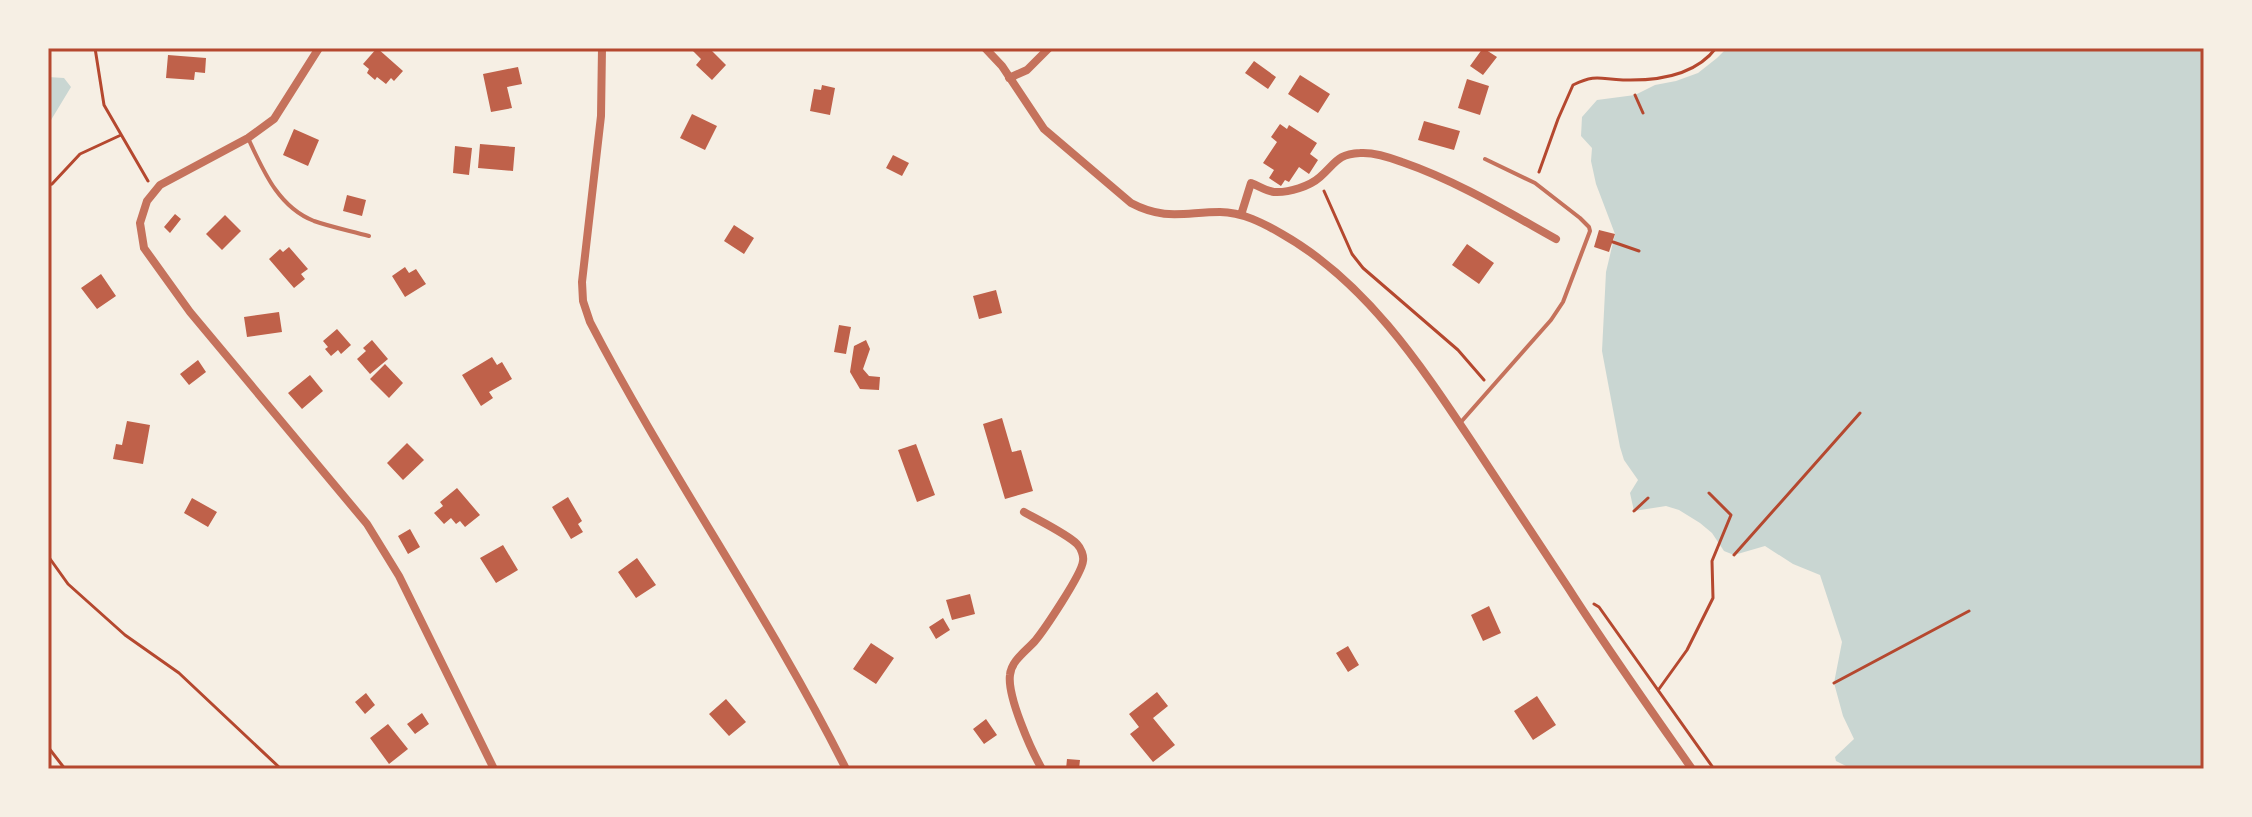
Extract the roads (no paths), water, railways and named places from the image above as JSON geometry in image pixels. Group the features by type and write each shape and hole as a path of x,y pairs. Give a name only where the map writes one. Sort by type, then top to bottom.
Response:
{"street":[{"path":"319,48 274,119 248,138 177,174 154,191 147,201 140,223 144,248 190,312 367,524 399,576 494,769"},
{"path":"602,48 601,116 583,265 583,301 590,322 786,658 846,769"},
{"path":"985,48 1002,66 1044,129 1131,203 1147,211 1168,215 1221,212 1259,221 1319,259 1370,305 1391,328 1459,424 1692,769"},
{"path":"1009,78 1027,70 1049,48"},
{"path":"1241,215 1251,183 1272,192 1283,192 1318,179 1340,156 1363,152 1422,168 1471,191 1556,239"},
{"path":"1024,512 1076,543 1082,551 1083,562 1036,640 1019,656 1009,674 1021,722 1042,769"}],"lane":[{"path":"248,138 280,196 300,214 369,236"},
{"path":"1459,424 1551,320 1563,302 1590,231 1580,218 1535,183 1485,159"}]}
